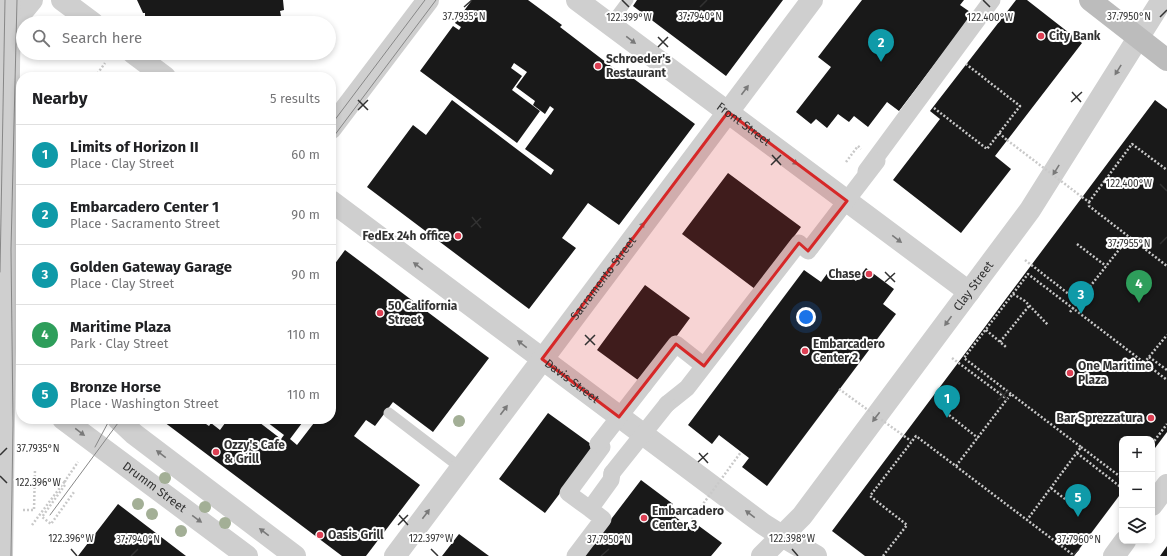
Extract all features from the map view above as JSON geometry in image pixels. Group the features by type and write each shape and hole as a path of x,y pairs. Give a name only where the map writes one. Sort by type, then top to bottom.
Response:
{"main road":[{"path":"1090,0 1167,60"}],"street":[{"path":"2,556 9,346 6,249 10,0"},
{"path":"19,16 32,0"},
{"path":"62,0 84,16"},
{"path":"336,121 428,0"},
{"name":"Front Street","path":"577,0 969,292"},
{"name":"Sacramento Street","path":"395,556 812,0"},
{"path":"590,509 610,480 612,473 667,404 687,388 799,243 808,251 923,99 994,0"},
{"path":"864,174 994,0"},
{"name":"Clay Street","path":"762,556 802,516 1030,210 1162,0"},
{"path":"9,28 16,19"},
{"path":"142,60 158,72"},
{"name":"Davis Street","path":"336,205 763,524 816,556"},
{"path":"0,313 9,346 16,364"},
{"path":"575,556 603,519 568,493 602,447 598,444 676,344 704,366"},
{"name":"Drumm Street","path":"69,424 247,556"},
{"path":"98,446 113,424"},
{"path":"123,424 295,556"},
{"path":"1155,501 1167,485"},
{"path":"1114,556 1123,544"}],"lane":[{"path":"610,24 628,0"},
{"path":"389,413 461,468"}],"path":[{"path":"923,99 987,149 1020,106 954,55"},
{"path":"99,72 106,63"},
{"path":"999,133 1089,202 1089,206 1167,266"},
{"path":"1089,202 1132,144 1167,170"},
{"path":"1070,312 1074,309 1129,237"},
{"path":"1078,244 1106,266"},
{"path":"1025,260 1079,302"},
{"path":"1119,476 964,358 1028,274 1167,380"},
{"path":"1013,294 1029,306 1048,325"},
{"path":"1000,342 1029,306"},
{"path":"986,330 1006,347"},
{"path":"1144,363 1167,335"},
{"path":"1149,356 1167,370"},
{"path":"952,358 1007,399"},
{"path":"839,389 911,441"},
{"path":"956,466 1011,394 1011,389"},
{"path":"949,415 978,438"},
{"path":"1155,440 1167,424"},
{"path":"883,556 907,525 870,496 916,436 1072,554 1071,556"},
{"path":"1027,520 1081,447"},
{"path":"687,526 741,452"},
{"path":"1076,453 1119,486"},
{"path":"74,492 51,524 42,517 66,483 78,462"},
{"path":"25,510 34,510 35,469"},
{"path":"32,525 66,483"},
{"path":"1050,488 1079,510"}],"highlighted area":[{"path":"728,112 847,201 808,251 799,243 704,366 676,344 619,417 542,359"}],"building":[{"path":"137,0 283,0 284,10 280,11 281,16 145,16 145,13 143,13"},
{"path":"472,0 528,0 562,25 560,27 624,76 626,73 695,124 619,225 588,203 562,238 576,248 529,309 367,187 413,125 426,135 452,100 551,175 554,170 525,149 554,109 550,106 545,114 533,105 535,101 516,87 527,72 514,63 511,68 522,76 512,90 540,111 517,143 420,71 453,26 459,30 461,27 455,23"},
{"path":"637,0 783,0 726,76 633,6"},
{"path":"862,0 964,0 960,5 973,14 899,111 887,102 868,127 854,116 849,122 838,114 827,128 816,119 811,124 796,112 831,67 818,57"},
{"path":"1016,0 1027,0 1082,43 995,156 1011,169 961,233 893,180 940,119 930,111"},
{"path":"1155,100 1167,109 1167,432 1155,448 1155,436 1119,436 1119,496 1074,556 865,556 832,531"},
{"path":"728,173 801,227 755,289 682,234"},
{"path":"345,250 489,358 433,432 393,402 375,426 366,420 354,436 420,485 366,556 342,556 167,424 206,424 209,426 212,424 220,430 224,424 262,424 281,439 284,435 270,424 301,424 290,439 297,445 313,424 336,424 336,262"},
{"name":"Embarcadero Center 2","path":"866,268 894,289 883,304 896,314 767,486 742,467 749,458 719,435 712,444 688,425 804,270 821,282 829,271 839,278 843,272 856,281"},
{"path":"645,285 690,318 642,383 597,350"},
{"path":"548,413 595,447 545,513 499,479"},
{"name":"Embarcadero Center 3","path":"641,480 673,504 668,511 695,532 699,526 722,543 711,556 583,556"},
{"path":"118,504 186,556 78,556"},
{"path":"459,534 489,556 442,556"},
{"path":"1167,546 1167,556 1160,556"}],"tram line":[{"path":"0,272 5,0"},
{"path":"17,0 17,16"},
{"path":"336,118 425,0"},
{"path":"336,133 436,0"},
{"path":"11,556 13,424 11,249 16,42"},
{"path":"95,447 107,424"},
{"path":"50,515 117,424"}],"place":[{"name":"City Bank","path":"1041,36"},
{"name":"Embarcadero Center 1","path":"881,62"},
{"name":"Schroeder's Restaurant","path":"598,66"},
{"name":"FedEx 24h office","path":"458,236"},
{"name":"Chase","path":"869,274"},
{"name":"Maritime Plaza","path":"1139,303"},
{"name":"50 California Street","path":"380,313"},
{"name":"Golden Gateway Garage","path":"1081,314"},
{"name":"Embarcadero Center 2","path":"805,351"},
{"name":"One Maritime Plaza","path":"1070,373"},
{"name":"Limits of Horizon II","path":"947,418"},
{"name":"Bar Sprezzatura","path":"1151,418"},
{"name":"Ozzy's Cafe & Grill","path":"216,452"},
{"name":"Bronze Horse","path":"1078,517"},
{"name":"Embarcadero Center 3","path":"644,518"},
{"name":"Oasis Grill","path":"320,535"}]}
